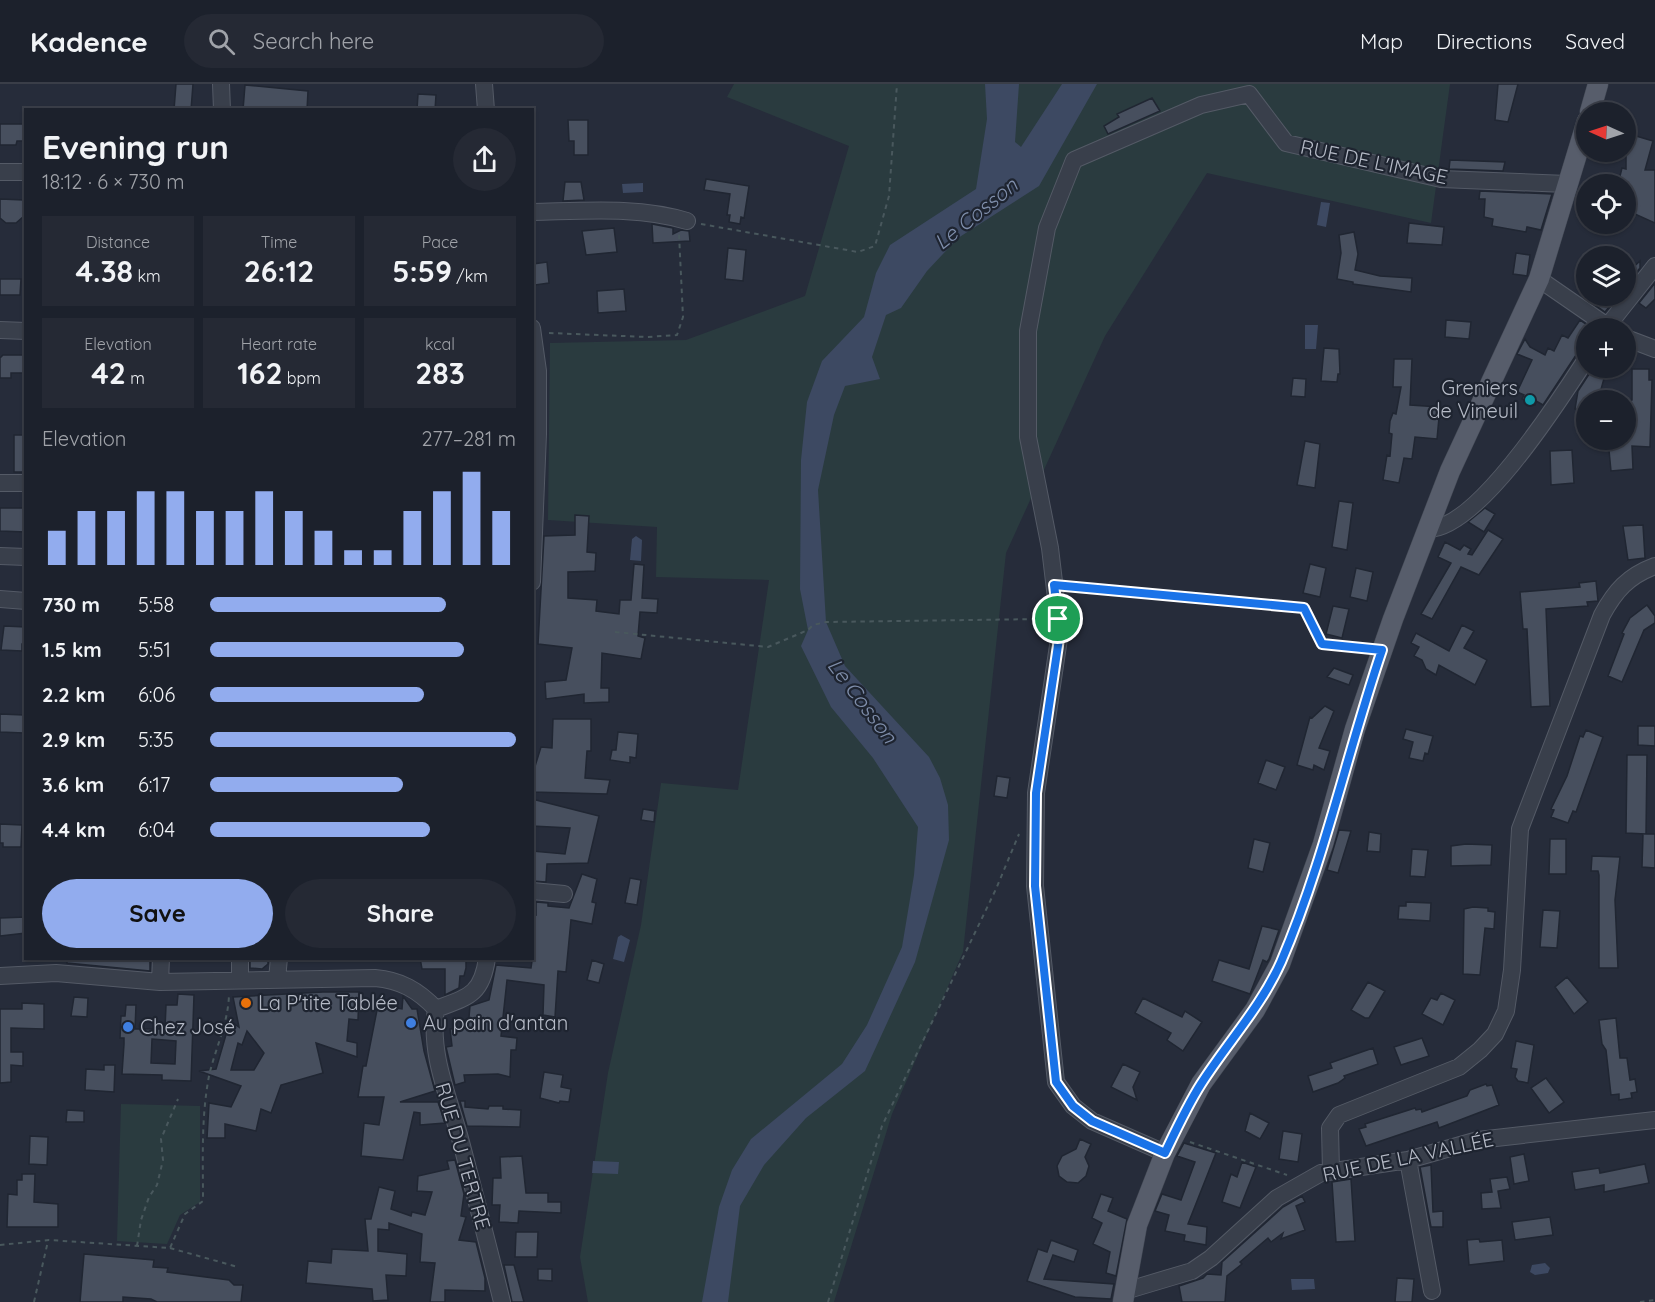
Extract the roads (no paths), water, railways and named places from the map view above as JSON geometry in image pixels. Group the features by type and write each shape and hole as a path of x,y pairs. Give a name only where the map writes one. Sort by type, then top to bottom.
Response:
{"main road":[{"path":"1593,102 1598,84"},
{"path":"1124,1296 1137,1225 1169,1144 1201,1084 1255,1010 1280,964 1319,855 1355,729 1382,650 1427,529 1464,439 1539,279 1576,157"}],"street":[{"path":"221,84 222,108"},
{"path":"484,84 486,108"},
{"name":"RUE DE L'IMAGE","path":"1169,1144 1092,1121 1073,1106 1056,1082 1035,874 1036,793 1060,632 1050,548 1028,437 1028,331 1047,228 1074,160 1201,105 1249,94 1286,143 1441,179 1568,184"},
{"path":"0,172 24,172"},
{"path":"534,212 620,211 670,216 687,221"},
{"path":"1616,318 1655,266"},
{"path":"1539,279 1594,318"},
{"path":"0,330 24,331"},
{"path":"534,340 538,434 534,533"},
{"path":"1636,342 1655,349"},
{"path":"1427,529 1444,526 1464,515 1505,472 1546,422 1576,375"},
{"path":"0,483 24,483"},
{"path":"0,556 24,557"},
{"path":"1331,1171 1330,1128 1339,1114 1459,1067 1495,1034 1506,1011 1512,970 1520,829 1602,615 1614,592 1636,573 1655,566"},
{"path":"0,599 24,601"},
{"path":"534,891 564,894"},
{"path":"160,982 161,960"},
{"path":"235,980 240,960"},
{"path":"277,978 279,960"},
{"path":"0,976 56,973 160,982 277,978 375,978 388,979 412,988 436,1009 461,1000 477,991 484,980 487,960"},
{"name":"RUE DU TERTRE","path":"436,1009 432,1032 438,1067 457,1128 502,1302"},
{"name":"RUE DE LA VALLÉE","path":"1124,1296 1192,1271 1211,1258 1277,1198 1302,1182 1331,1171 1408,1160 1478,1140 1655,1120"},
{"path":"1408,1160 1432,1291"}],"water":[{"name":"Le Cosson","path":"985,84 1019,84 1015,142 1021,147 1062,84 1097,84 1039,186 958,238 927,271 901,308 886,315 872,357 880,379 845,386 834,415 818,490 826,622 845,666 929,757 940,778 948,805 949,840 915,962 865,1071 806,1118 764,1165 740,1206 728,1302 702,1302 719,1207 732,1170 751,1139 842,1064 867,1025 902,947 914,875 918,827 873,758 831,707 801,646 808,630 800,589 801,460 807,402 822,361 864,317 876,273 890,245 976,189 987,119"},
{"path":"643,183 643,192 623,193 622,184"},
{"path":"1321,202 1330,203 1326,227 1317,225"},
{"path":"1305,325 1318,325 1316,349 1305,349"},
{"path":"636,536 642,540 641,561 630,560 632,539"},
{"path":"621,935 630,940 624,962 613,959 618,937"},
{"path":"593,1161 619,1162 618,1174 592,1173"},
{"path":"1545,1263 1550,1268 1548,1273 1535,1275 1530,1272 1532,1265"},
{"path":"1291,1279 1314,1279 1315,1289 1292,1290"}],"place":[{"name":"Greniers de Vineuil","path":"1530,400"},
{"name":"La P'tite Tablée","path":"246,1003"},
{"name":"Au pain d'antan","path":"411,1023"},
{"name":"Chez José","path":"128,1027"}]}
